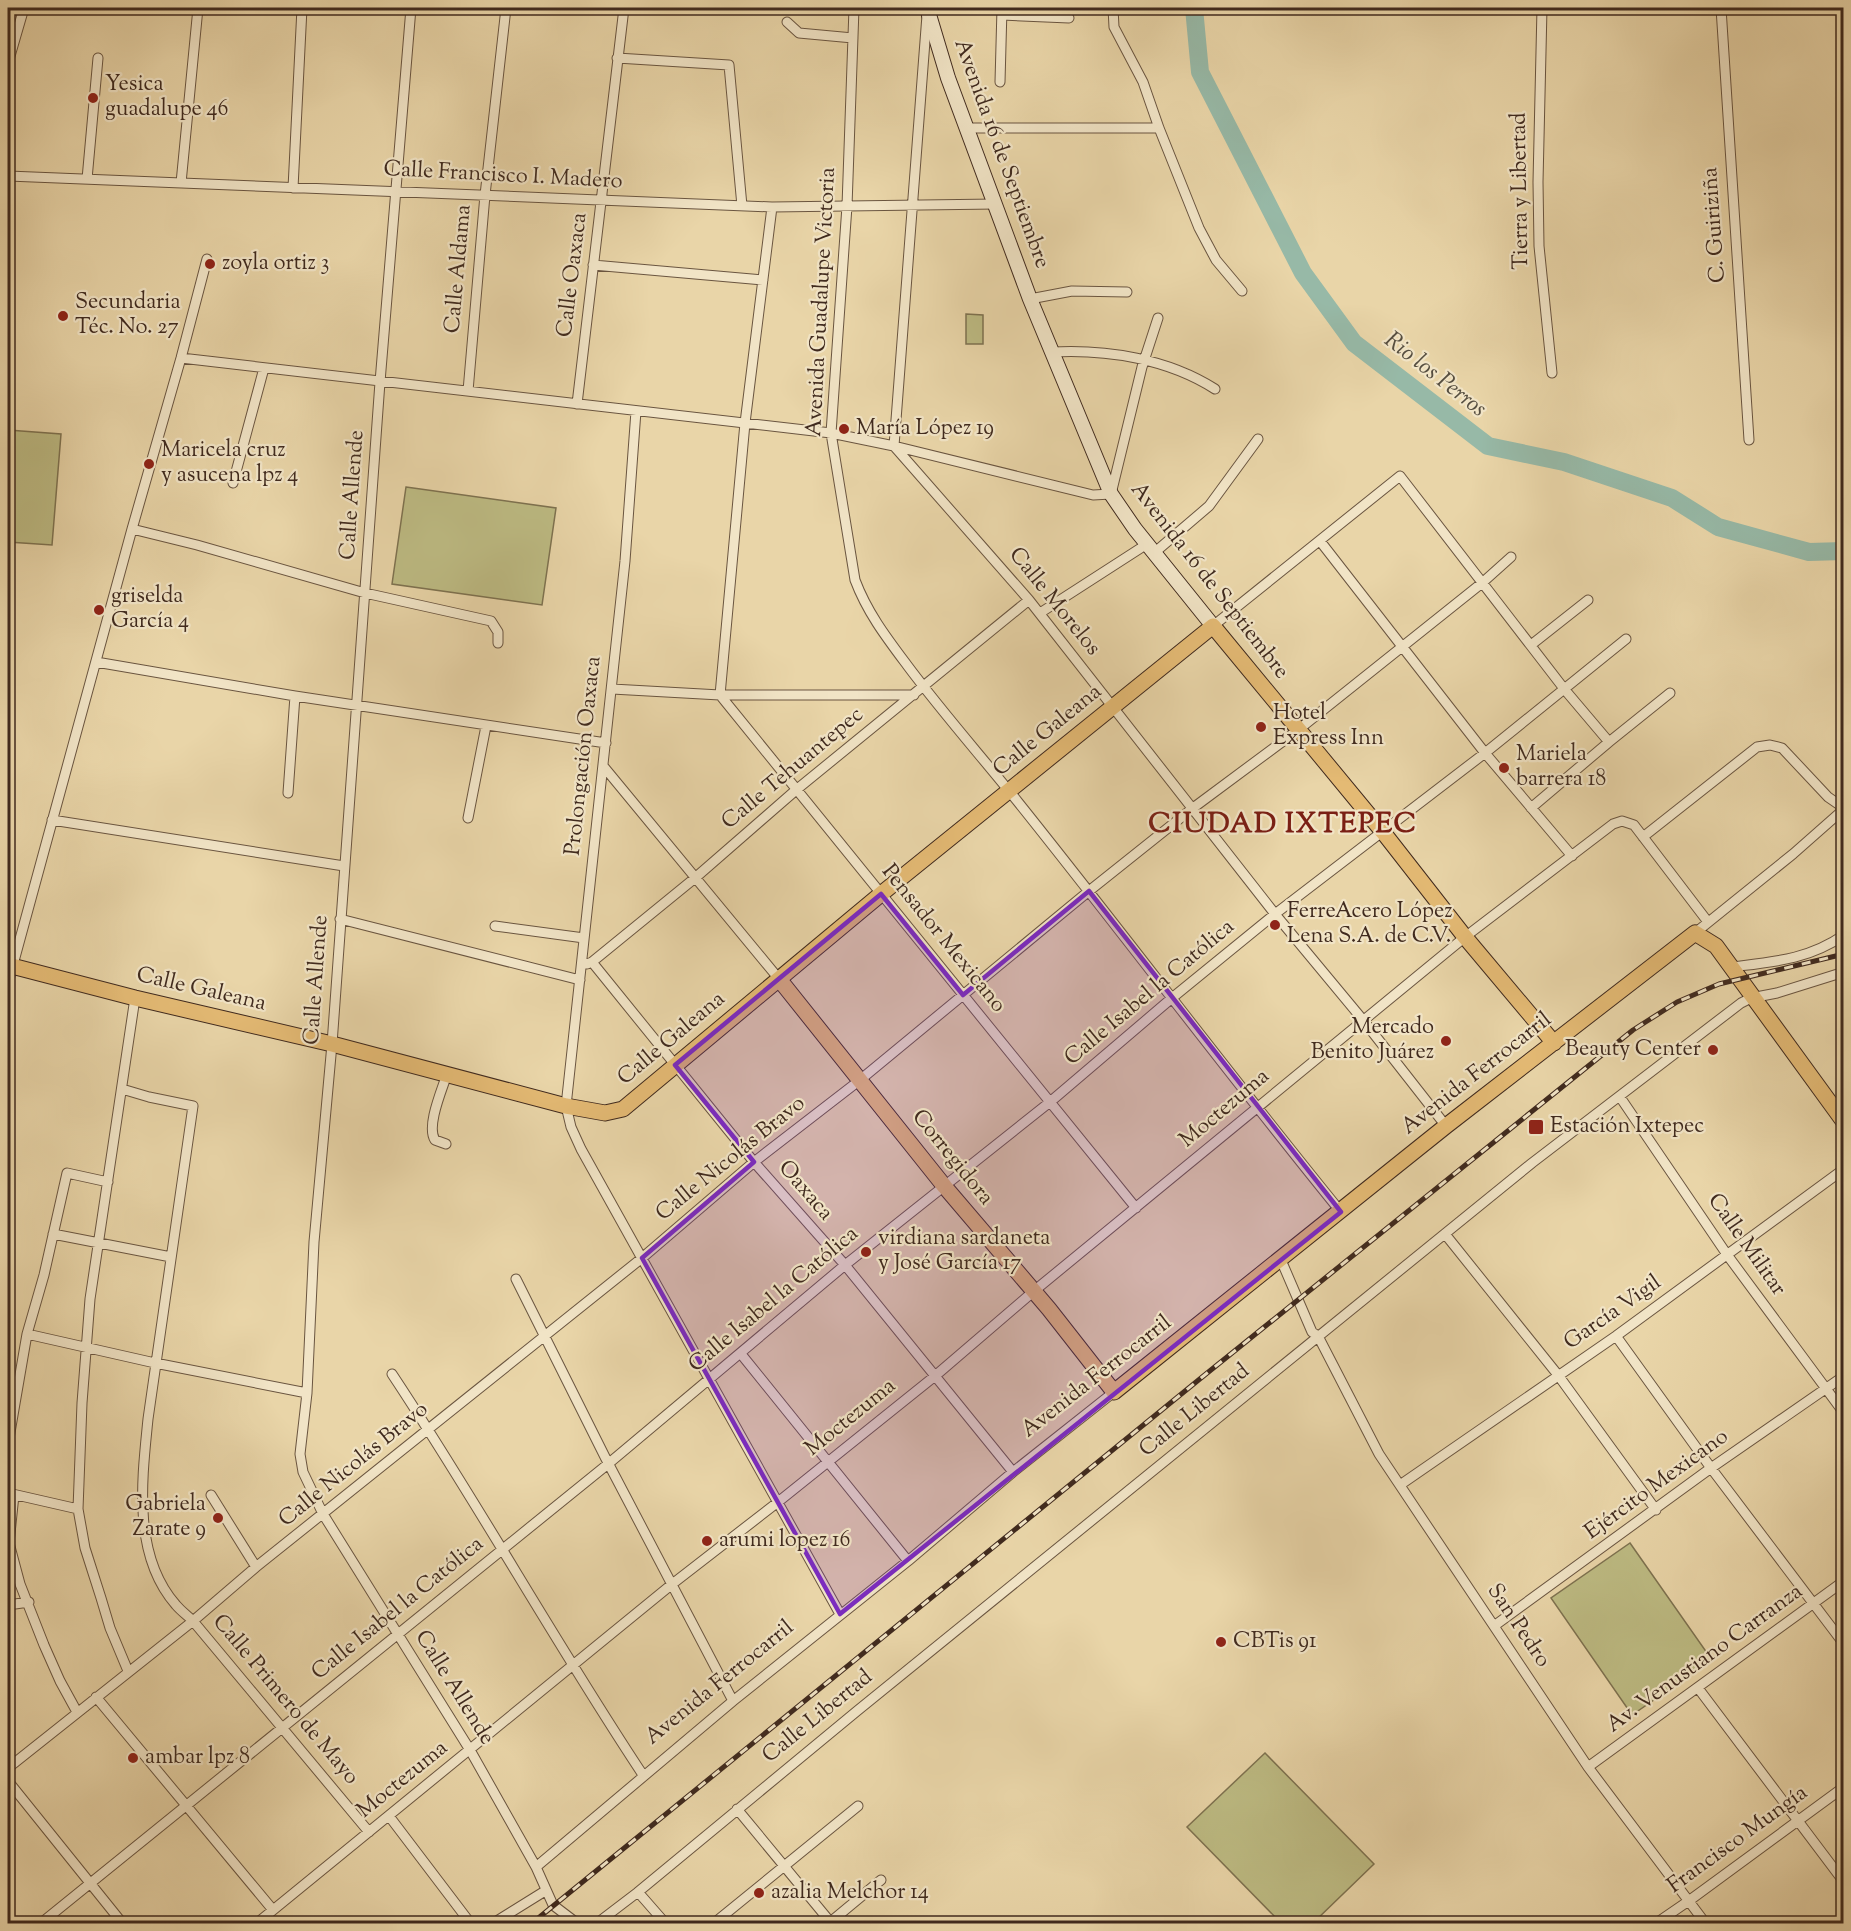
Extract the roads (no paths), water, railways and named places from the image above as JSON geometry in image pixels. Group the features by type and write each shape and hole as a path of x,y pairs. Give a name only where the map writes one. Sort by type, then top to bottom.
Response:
{"main road":[{"name":"Calle Galeana","path":"10,966 332,1044 566,1106 605,1113 623,1109 881,894 1213,626"},
{"name":"Avenida 16 de Septiembre","path":"1213,626 1554,1043"},
{"path":"1695,933 1711,942 1731,967 1751,998 1844,1122"},
{"name":"Avenida Ferrocarril","path":"1114,1392 1446,1126 1695,933"},
{"name":"Corregidora","path":"779,979 945,1187 1034,1291 1114,1392"}],"street":[{"path":"8,63 24,8"},
{"path":"180,183 198,8"},
{"path":"293,188 302,8"},
{"name":"Calle Allende","path":"411,8 398,190 380,382 332,1044 314,1242 307,1393 300,1454 303,1472 323,1514 470,1750 536,1867 546,1891"},
{"name":"Calle Aldama","path":"468,391 485,195 506,8"},
{"name":"Calle Oaxaca","path":"577,404 624,8"},
{"name":"Avenida Guadalupe Victoria","path":"854,8 847,206 831,433 855,580 863,603 924,687 1089,891 1257,1108 1341,1212"},
{"path":"1113,8 1114,27 1143,82 1199,228 1216,260 1242,291"},
{"name":"Tierra y Libertad","path":"1542,8 1539,236 1552,373"},
{"name":"C. Guiriziña","path":"1721,8 1749,440"},
{"path":"894,446 927,9"},
{"name":"Avenida 16 de Septiembre","path":"927,9 948,78 1030,299 1112,494 1151,548 1213,626"},
{"path":"1000,82 1002,11 1069,18"},
{"path":"787,21 799,33 853,38"},
{"path":"87,179 98,58"},
{"path":"617,58 729,65 742,206"},
{"path":"966,128 1159,128"},
{"name":"Calle Francisco I. Madero","path":"8,176 398,190 772,207 996,204"},
{"path":"720,695 745,423 772,207"},
{"path":"8,983 10,966 207,259"},
{"path":"594,265 763,280"},
{"path":"1030,299 1072,291 1127,292"},
{"path":"181,358 831,433 894,446 1093,495 1112,494 1144,359 1158,318"},
{"path":"1052,352 1067,351 1144,359 1190,375 1215,389"},
{"path":"233,483 264,368"},
{"name":"Prolongación Oaxaca","path":"566,1106 625,561 636,411"},
{"path":"1040,613 1151,548 1209,506 1258,439"},
{"name":"Calle Morelos","path":"894,446 1040,613 1275,914 1363,1020 1446,1126"},
{"path":"1213,626 1400,476 1565,690 1609,742"},
{"path":"132,530 197,545 365,593 491,621 498,632 498,643"},
{"path":"1320,542 1485,753 1572,856"},
{"name":"Calle Nicolás Bravo","path":"8,1768 642,1258 754,1162 860,1080 1089,891 1193,808 1298,730 1482,583 1511,557"},
{"name":"Calle Tehuantepec","path":"581,965 592,962 695,878 796,790 1029,600"},
{"path":"1531,645 1588,600"},
{"name":"Calle Isabel la Católica","path":"40,1923 608,1464 845,1265 1050,1102 1275,914 1485,753 1626,639"},
{"path":"96,662 357,706 606,743"},
{"path":"612,689 720,695 914,695"},
{"path":"1531,808 1670,693"},
{"name":"Pensador Mexicano","path":"720,695 1136,1208"},
{"path":"288,793 295,696"},
{"path":"468,818 486,726"},
{"path":"1695,933 1802,847 1844,809 1828,797 1782,748 1770,745 1756,747 1643,837 1708,922"},
{"path":"604,767 779,979"},
{"path":"52,820 344,866"},
{"name":"Moctezuma","path":"256,1923 671,1586 935,1376 1034,1291 1465,937 1613,824 1628,822 1634,825 1643,837"},
{"path":"340,919 580,980"},
{"path":"495,926 584,938"},
{"path":"1731,967 1799,958 1827,947 1844,936"},
{"name":"Oaxaca","path":"592,962 754,1162 845,1265 1013,1472"},
{"name":"Calle Libertad","path":"596,1923 638,1892 1532,1163 1741,1003 1751,998 1777,993 1844,972"},
{"path":"129,1671 113,1636 85,1548 78,1509 82,1403 90,1299 135,998"},
{"path":"446,1144 435,1140 432,1135 434,1119 447,1074"},
{"name":"Calle Primero de Mayo","path":"122,1089 193,1106 155,1364 143,1469 144,1528 152,1560 162,1583 176,1604 284,1728 369,1832"},
{"name":"Calle Militar","path":"1620,1097 1728,1256 1844,1413"},
{"path":"566,1106 571,1127 581,1149 840,1614"},
{"name":"García Vigil","path":"1400,1485 1616,1336 1844,1169"},
{"path":"8,1443 27,1334 67,1173 108,1182"},
{"path":"53,1234 171,1257"},
{"path":"1445,1234 1558,1375 1656,1510"},
{"name":"San Pedro","path":"1281,1260 1312,1332 1318,1336 1379,1454 1588,1767 1707,1923"},
{"path":"516,1279 608,1464 733,1701"},
{"path":"27,1334 155,1364 307,1393"},
{"path":"1616,1336 1711,1468 1844,1644"},
{"path":"741,1354 908,1561"},
{"path":"392,1374 643,1775"},
{"name":"Ejército Mexicano","path":"1494,1626 1711,1468 1844,1376"},
{"name":"Avenida Ferrocarril","path":"536,1867 733,1701 1114,1392"},
{"path":"77,1712 44,1645 20,1584 9,1543 11,1494 78,1509"},
{"path":"211,1496 256,1567"},
{"name":"Av. Venustiano Carranza","path":"1588,1767 1844,1581"},
{"path":"8,1605 29,1602"},
{"path":"1698,1688 1844,1882"},
{"path":"96,1697 273,1910"},
{"path":"8,1781 123,1923"},
{"name":"Francisco Mungía","path":"1655,1923 1844,1787"},
{"path":"713,1923 858,1806"},
{"path":"737,1809 830,1923 881,1880"},
{"path":"389,1816 471,1923"},
{"path":"492,1923 546,1891 553,1905 578,1923"},
{"path":"638,1892 666,1923"}],"waterway":[{"name":"Rio los Perros","path":"1194,8 1200,72 1303,273 1354,343 1488,446 1564,462 1672,498 1718,527 1809,552 1844,551"}],"railway":[{"path":"531,1924 1201,1378 1633,1030 1677,1002 1719,984 1844,954"}],"place":[{"name":"Yesica guadalupe 46","path":"93,98"},
{"name":"zoyla ortiz 3","path":"210,264"},
{"name":"Secundaria Téc. No. 27","path":"63,316"},
{"name":"María López 19","path":"844,429"},
{"name":"Maricela cruz y asucena lpz 4","path":"149,464"},
{"name":"griselda García 4","path":"99,610"},
{"name":"Hotel Express Inn","path":"1261,727"},
{"name":"Mariela barrera 18","path":"1504,768"},
{"name":"FerreAcero López Lena S.A. de C.V.","path":"1275,925"},
{"name":"Mercado Benito Juárez","path":"1446,1041"},
{"name":"Beauty Center","path":"1713,1050"},
{"name":"Estación Ixtepec","path":"1536,1127"},
{"name":"virdiana sardaneta y José García 17","path":"866,1252"},
{"name":"Gabriela Zarate 9","path":"218,1518"},
{"name":"arumi lopez 16","path":"707,1541"},
{"name":"CBTis 91","path":"1221,1642"},
{"name":"ambar lpz 8","path":"133,1758"},
{"name":"azalia Melchor 14","path":"759,1893"}],"district":[{"name":"CIUDAD IXTEPEC","path":"1283,825"}]}
